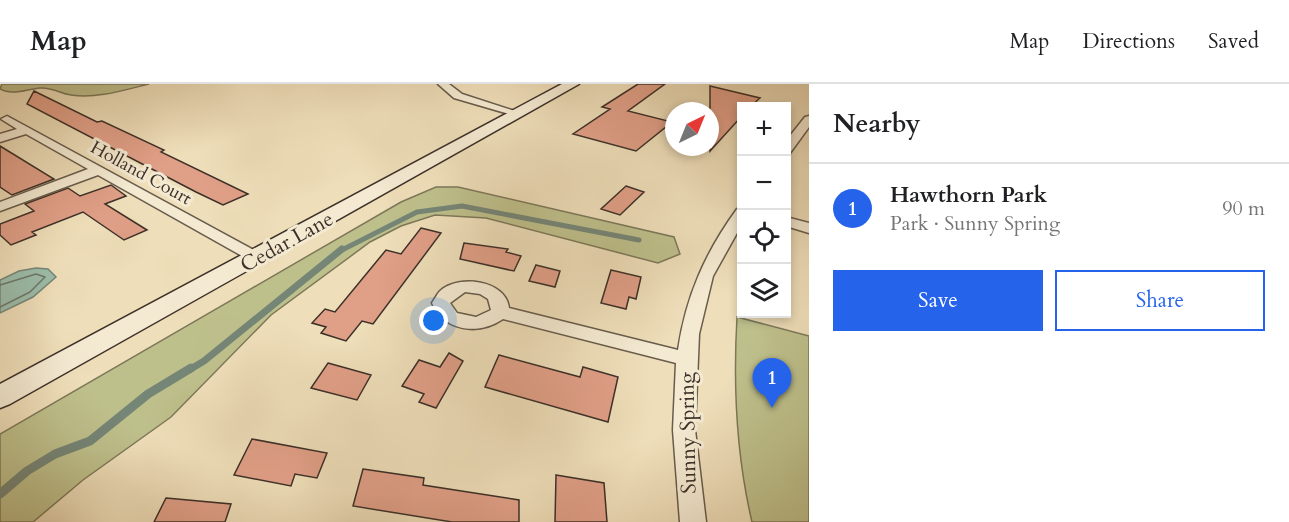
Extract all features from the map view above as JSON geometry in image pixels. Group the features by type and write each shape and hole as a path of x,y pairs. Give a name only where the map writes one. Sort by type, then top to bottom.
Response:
{"main road":[{"name":"Cedar Lane","path":"0,397 572,84"}],"street":[{"path":"443,84 458,96 519,114"},
{"name":"Holland Court","path":"7,119 257,258"},
{"path":"791,143 809,119"},
{"path":"0,138 27,130"},
{"path":"0,207 99,170"},
{"name":"Sunny Spring","path":"693,522 684,395 687,359 696,303 705,276 715,252 737,218"},
{"path":"791,223 809,228"},
{"path":"500,312 687,359"}],"green space":[{"path":"2,84 149,84 110,93 81,96 45,88 9,92 0,89"},
{"path":"436,187 458,187 674,237 680,254 658,263 486,218 435,215 401,226 370,242 271,315 171,417 83,480 33,522 0,522 0,434 401,202"},
{"path":"737,317 809,336 809,522 752,522 739,445 735,369"}],"water":[{"path":"36,268 48,269 56,277 33,297 0,313 0,280 19,271"}],"building":[{"path":"638,84 665,84 628,111 665,120 665,128 636,151 573,134 610,109 602,107"},
{"path":"710,86 760,98 756,102 737,102 737,121 719,141 719,102 710,102"},
{"path":"34,91 97,122 102,121 164,150 161,152 248,194 223,205 27,104"},
{"path":"0,146 54,179 12,195 0,187"},
{"path":"111,185 126,196 105,204 147,230 124,240 83,212 32,232 36,235 11,245 0,235 0,224 34,211 25,204 68,188 80,196"},
{"path":"626,186 644,192 620,215 601,209"},
{"path":"421,228 441,233 373,324 362,321 346,341 321,333 326,327 312,323 325,309 335,312 386,250 401,254"},
{"path":"464,243 508,249 506,252 521,256 514,271 460,259"},
{"path":"536,265 560,271 555,287 529,281"},
{"path":"611,270 641,277 636,299 629,297 626,309 601,303"},
{"path":"449,353 463,361 436,408 419,402 424,394 402,386 419,360 440,367"},
{"path":"499,355 580,377 583,367 618,377 608,422 485,387"},
{"path":"328,363 371,375 357,400 311,388"},
{"path":"252,439 327,453 317,478 295,474 291,486 234,475"},
{"path":"363,469 424,478 423,485 519,500 519,522 452,522 353,506"},
{"path":"556,475 604,483 607,522 555,522"},
{"path":"166,498 231,504 225,522 154,522"}],"waterway":[{"path":"340,251 417,212 462,206 639,240"},
{"path":"189,370 204,361 342,249"},
{"path":"0,494 27,471 55,454 90,441 148,394 191,368"}],"place":[{"name":"Hawthorn Park","path":"772,408"}]}
